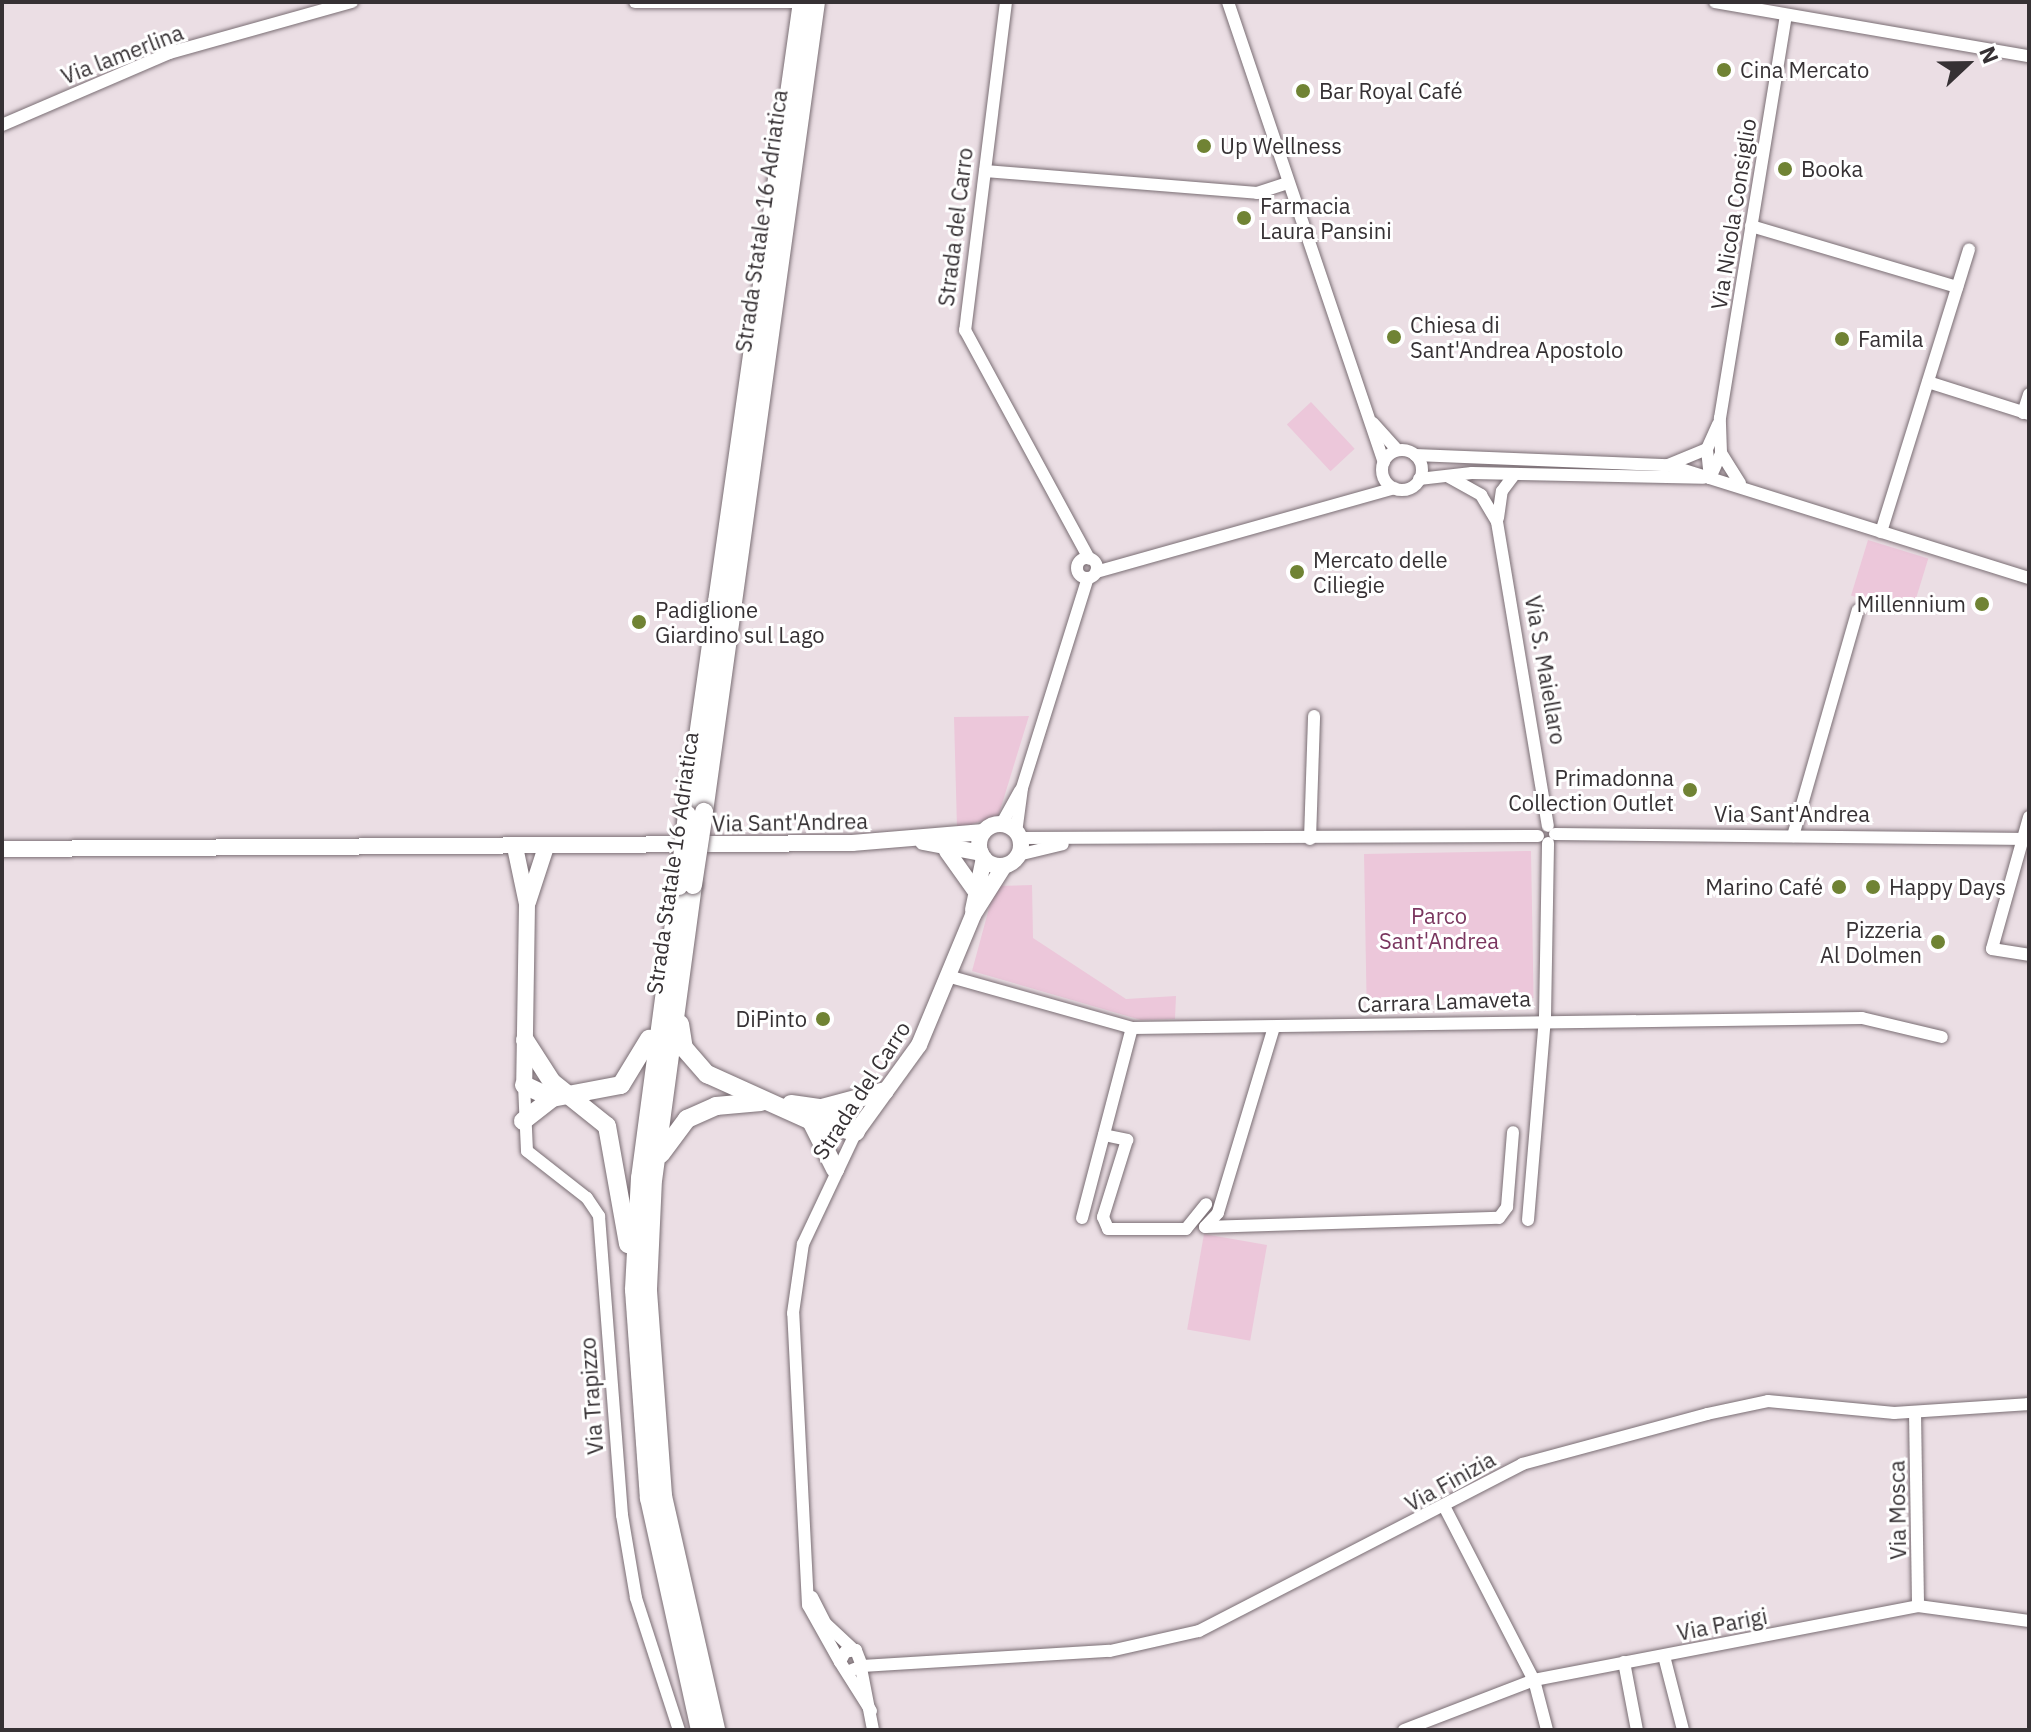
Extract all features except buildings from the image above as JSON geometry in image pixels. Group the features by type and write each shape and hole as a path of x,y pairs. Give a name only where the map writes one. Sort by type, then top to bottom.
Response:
{"highway":[{"name":"Strada Statale 16 Adriatica","path":"700,1730 649,1498 634,1290 640,1178 686,886 802,2"},
{"name":"Strada Statale 16 Adriatica","path":"695,813 816,2"},
{"name":"Strada Statale 16 Adriatica","path":"674,969 653,1179 648,1291 663,1496 716,1730"},
{"path":"524,1085 557,1092 610,1090 633,1073 674,969"},
{"path":"674,969 680,1029 693,1063 781,1103 856,1132"},
{"path":"525,1040 557,1092 596,1113 613,1142 634,1290"},
{"path":"816,1114 885,1091"},
{"path":"523,1121 557,1092"},
{"path":"653,1179 667,1137 687,1119 744,1100 781,1103"},
{"path":"816,1114 835,1169"}],"main road":[{"name":"Via Sant'Andrea","path":"2,849 546,847 921,841 984,832 1001,825 1018,842 1004,866 982,856 947,851 921,841"},
{"path":"982,856 984,832"},
{"path":"515,847 527,904 524,1085"},
{"path":"527,904 546,847"},
{"path":"947,851 974,889"},
{"name":"Strada del Carro","path":"973,915 974,889 982,856"},
{"name":"Strada del Carro","path":"856,1132 919,1045 951,977 973,915 1004,866"}],"street":[{"name":"Via lamerlina","path":"2,125 169,53 352,2"},
{"path":"635,2 793,2"},
{"name":"Strada del Carro","path":"1006,2 965,330 1072,528 1087,567"},
{"path":"1715,2 2029,56"},
{"path":"1232,5 1383,467 1394,488"},
{"name":"Via Nicola Consiglio","path":"1710,478 1721,453 1720,418 1786,16"},
{"path":"985,171 1257,193 1288,183"},
{"path":"1751,226 1957,287"},
{"path":"1881,532 1969,249"},
{"path":"1928,382 2026,414 2029,394"},
{"path":"1366,409 1397,450 1415,455 1668,465 1740,484 2029,578"},
{"name":"Via Nicola Consiglio","path":"1710,478 1707,449 1720,418"},
{"path":"1668,465 1707,449"},
{"path":"1354,500 1397,450"},
{"name":"Via Nicola Consiglio","path":"1721,453 1740,484"},
{"path":"1415,455 1419,479"},
{"path":"1018,842 1022,788 1087,567 1119,563 1354,500 1419,479 1515,474 1710,478"},
{"name":"Via S. Maiellaro","path":"1515,474 1502,491 1497,522 1547,835 1545,1017 1528,1220"},
{"name":"Via S. Maiellaro","path":"1449,477 1481,495 1497,522"},
{"path":"1793,836 1858,610"},
{"path":"1310,839 1314,716"},
{"path":"1001,825 1022,788"},
{"path":"1021,806 1042,838"},
{"path":"2029,817 1992,949 2029,955"},
{"name":"Via Sant'Andrea","path":"1018,842 1547,835 2023,839"},
{"name":"Via Sant'Andrea","path":"1018,842 1042,838 1074,842"},
{"name":"Carrara Lamaveta","path":"951,977 1132,1028 1274,1027 1545,1017 1862,1018 1942,1037"},
{"path":"1274,1027 1218,1213 1205,1227 1499,1218 1507,1207 1513,1132"},
{"path":"1082,1218 1132,1028"},
{"name":"Via Trapizzo","path":"524,1085 523,1121 527,1151 599,1216 622,1515 636,1598 679,1730"},
{"name":"Strada del Carro","path":"856,1132 835,1169 803,1244 793,1313 806,1579 817,1630 871,1711"},
{"path":"1104,1135 1127,1140 1103,1217 1108,1229 1186,1229 1206,1204"},
{"name":"Via Finizia","path":"844,1667 1110,1651 1199,1631 1444,1506 1565,1449 1768,1401 1915,1412 2029,1404"},
{"name":"Via Mosca","path":"1915,1412 1918,1606"},
{"path":"1444,1506 1534,1680 1547,1730"},
{"name":"Strada del Carro","path":"806,1579 826,1624 856,1651 862,1667 873,1730"},
{"name":"Via Parigi","path":"1404,1730 1534,1680 1918,1606 2029,1621"},
{"path":"844,1667 856,1651"},
{"name":"Via Finizia","path":"856,1651 907,1663"},
{"path":"1664,1656 1683,1730"},
{"path":"1624,1662 1637,1730"}],"green space":[{"path":"1311,402 1355,449 1331,471 1287,425"},
{"path":"1868,540 1928,558 1911,614 1851,595"},
{"path":"1029,716 998,817 957,828 954,717"},
{"name":"Parco Sant'Andrea","path":"1531,851 1534,998 1367,1001 1364,854"},
{"path":"1032,885 1033,938 1126,999 1176,996 1175,1019 1141,1020 972,971 995,886"},
{"path":"1204,1234 1267,1245 1250,1341 1187,1330"}],"place":[{"name":"Cina Mercato","path":"1724,70"},
{"name":"Bar Royal Café","path":"1303,91"},
{"name":"Up Wellness","path":"1204,146"},
{"name":"Booka","path":"1785,169"},
{"name":"Farmacia Laura Pansini","path":"1244,218"},
{"name":"Chiesa di Sant'Andrea Apostolo","path":"1394,337"},
{"name":"Famila","path":"1842,339"},
{"name":"Mercato delle Ciliegie","path":"1297,572"},
{"name":"Millennium","path":"1982,604"},
{"name":"Padiglione Giardino sul Lago","path":"639,622"},
{"name":"Primadonna Collection Outlet","path":"1690,790"},
{"name":"Marino Café","path":"1839,887"},
{"name":"Happy Days","path":"1873,887"},
{"name":"Pizzeria Al Dolmen","path":"1938,942"},
{"name":"DiPinto","path":"823,1019"}]}
